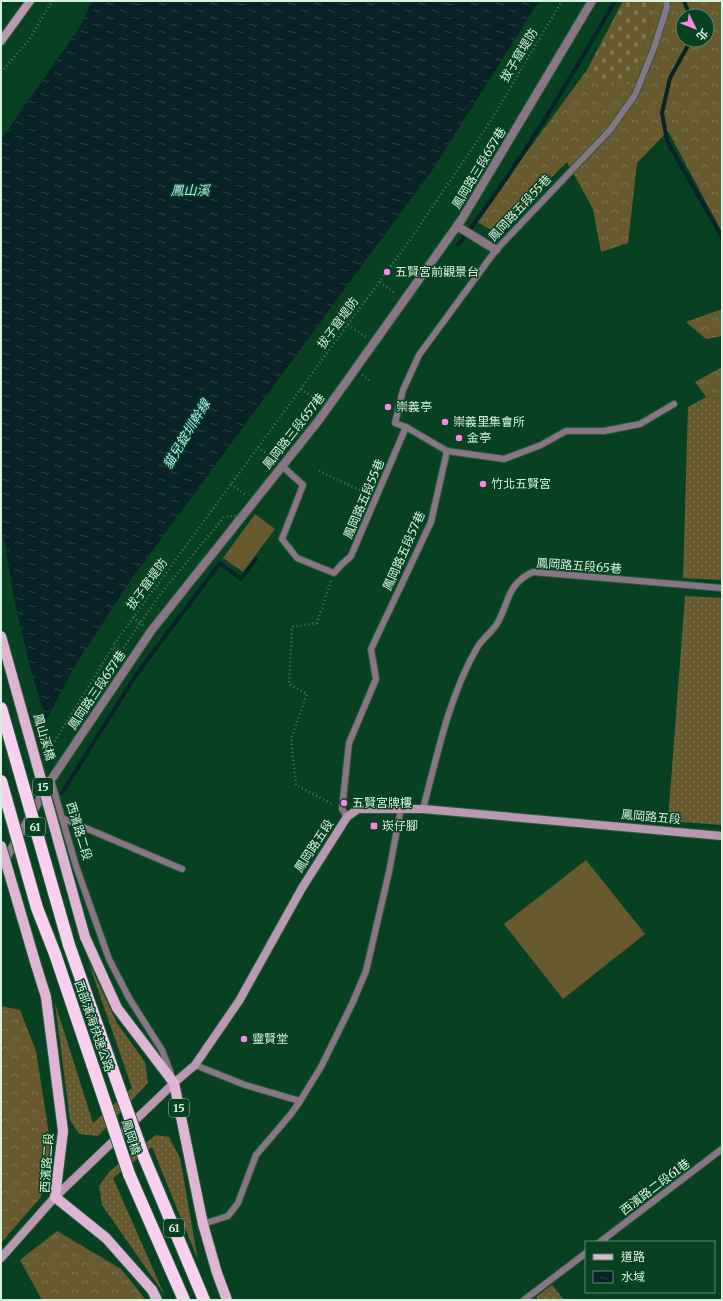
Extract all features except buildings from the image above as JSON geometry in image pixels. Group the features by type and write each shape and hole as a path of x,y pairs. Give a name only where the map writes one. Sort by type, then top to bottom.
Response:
{"highway":[{"name":"西部濱海快速公路","path":"1,708 69,945 122,1096"},
{"name":"西部濱海快速公路","path":"1,781 37,908 55,954 107,1108"},
{"name":"鳳岡橋","path":"122,1096 144,1157 204,1300"},
{"name":"鳳岡橋","path":"107,1108 129,1174 184,1300"}],"main road":[{"name":"鳳山溪橋","path":"1,636 85,937"},
{"name":"西濱路二段","path":"1,846 46,997 63,1131 55,1197 106,1238 152,1290 157,1300"},
{"name":"西濱路二段","path":"85,937 117,1008 174,1083 203,1224 217,1273 227,1300"}],"street":[{"path":"1,41 30,1"},
{"name":"鳳岡路三段657巷","path":"1,867 51,780 151,631 328,408 457,226 592,1"},
{"path":"457,226 496,250"},
{"name":"鳳岡路五段","path":"1,1258 55,1197 174,1083 195,1065 239,1001 302,888 347,817 358,810 401,808 423,809 722,836"}],"lane":[{"name":"鳳岡路五段55巷","path":"448,451 406,427 394,423 403,390 419,355 496,250 610,130 635,95 654,48 667,7 666,1"},
{"path":"448,451 504,459 541,445 566,431 604,431 640,424 674,404"},
{"name":"鳳岡路五段55巷","path":"334,573 351,556 406,427"},
{"name":"鳳岡路五段57巷","path":"342,809 349,743 376,679 372,649 430,522 448,451"},
{"path":"282,466 304,485 282,539 297,558 334,573"},
{"name":"鳳岡路五段65巷","path":"423,809 460,681 477,646 497,624 509,595 518,580 523,576 533,572 722,588"},
{"name":"西濱路二段","path":"51,780 76,866 109,959 129,998 162,1050 174,1083"},
{"path":"203,1224 228,1216 238,1203 256,1155 300,1102 321,1067 352,1004 366,971 389,872 401,808"},
{"path":"342,809 347,817"},
{"path":"62,818 182,869"},
{"path":"195,1065 245,1085 300,1102"},
{"name":"西濱路二段61巷","path":"601,1241 722,1149"},
{"path":"524,1300 585,1254"}],"path":[{"path":"1,72 29,40 52,1"},
{"name":"拔子窟堤防","path":"114,644 412,237 488,125 562,1"},
{"path":"380,282 404,300"},
{"path":"348,325 374,343"},
{"path":"301,389 328,408"},
{"path":"258,447 282,466"},
{"path":"319,471 376,497"},
{"path":"231,484 254,501"},
{"path":"38,768 113,647 121,650 162,592 224,517 243,515"},
{"path":"334,573 317,623 292,627 289,684 307,694 291,739 296,785 342,809"}],"green space":[{"path":"623,1 654,1 646,41 629,84 615,86 587,70"},
{"path":"654,1 722,1 722,232 668,131 637,163 628,243 601,252 593,209 567,162 496,233 476,221 587,70 615,86 646,41"},
{"path":"722,309 722,336 706,339 686,322"},
{"path":"722,367 722,398 706,397 695,382"},
{"path":"706,397 722,398 722,580 683,578 688,407"},
{"path":"255,514 275,529 243,572 223,558"},
{"path":"685,596 722,598 722,825 668,821"},
{"path":"586,860 645,934 563,999 504,924"},
{"path":"88,961 117,1023 145,1062 148,1083 98,1136 79,1134 70,1120 55,1003 93,1123 132,1088"},
{"path":"1,1006 20,1010 36,1051 51,1147 41,1197 1,1243"},
{"path":"156,1135 169,1137 180,1158 198,1260 152,1147 113,1178 164,1294 102,1205 99,1186 110,1171"},
{"path":"57,1231 121,1269 146,1300 42,1300 20,1260"},
{"path":"552,1285 564,1300 539,1300 536,1297"}],"water":[{"name":"鳳山溪","path":"92,1 539,1 433,169 133,577 76,664 1,805 31,675 23,636 8,580 1,585 1,139 80,27"}],"pier":[{"path":"1,522 22,642 47,723 1,807 1,727 29,675 7,583 1,587"}],"waterway":[{"path":"458,245 500,187 541,126 615,1"},
{"path":"684,1 687,8"},
{"path":"687,48 670,78 662,113 667,141 722,237"},
{"path":"62,793 136,675 220,563 241,579 256,559"}],"place":[{"name":"五賢宮前觀景台","path":"387,272"},
{"name":"崇義亭","path":"388,407"},
{"name":"崇義里集會所","path":"445,422"},
{"name":"金亭","path":"459,438"},
{"name":"竹北五賢宮","path":"483,484"},
{"name":"五賢宮牌樓","path":"344,803"},
{"name":"崁仔腳","path":"374,826"},
{"name":"靈賢堂","path":"244,1039"}],"water label":[{"name":"貓兒錠圳幹線","path":"186,434"}]}
